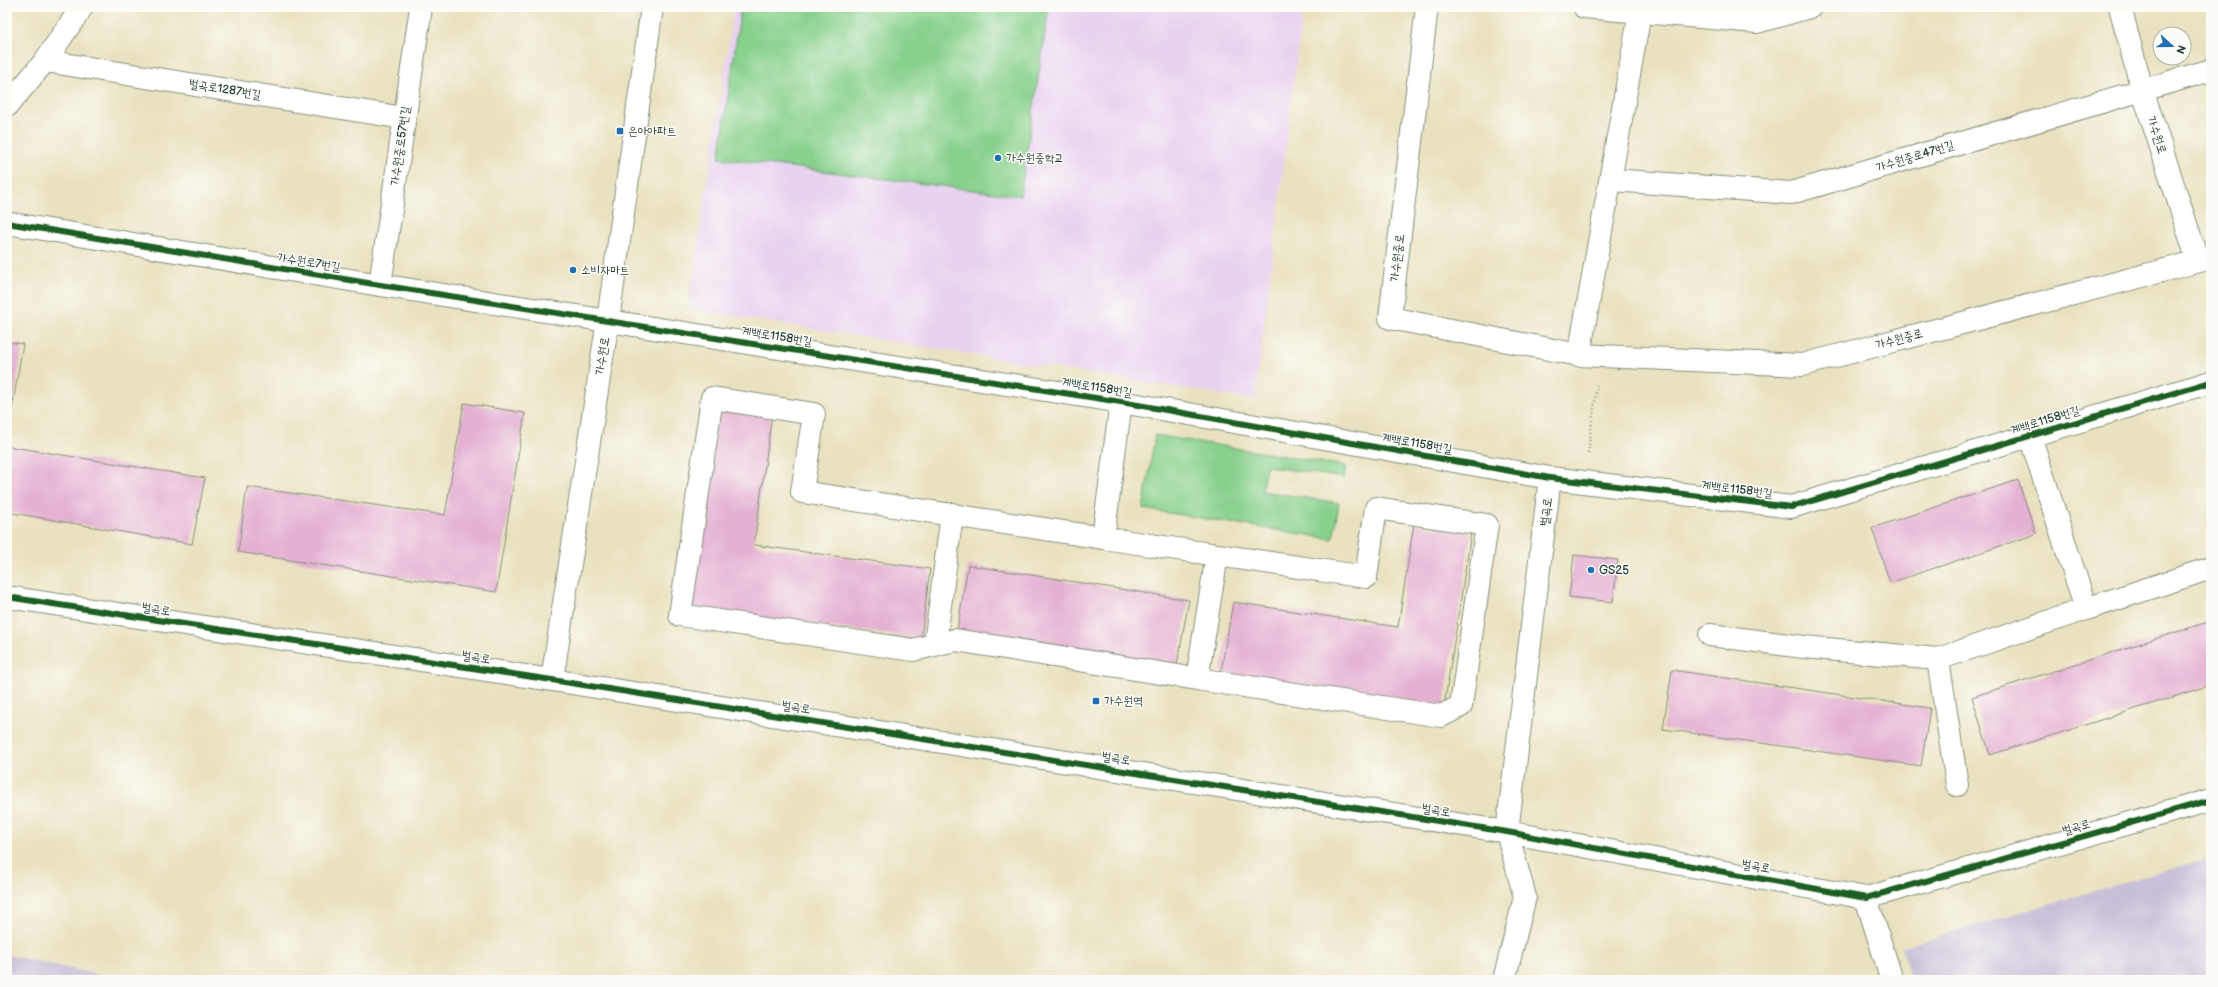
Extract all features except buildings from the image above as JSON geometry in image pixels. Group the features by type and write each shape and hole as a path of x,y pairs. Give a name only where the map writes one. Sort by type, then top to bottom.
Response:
{"street":[{"path":"7,106 45,61 82,7"},
{"name":"가수원중로57번길","path":"380,285 420,7"},
{"name":"가수원로","path":"552,680 608,320 652,7"},
{"name":"가수원중로","path":"1427,7 1390,318 1579,355 1802,365 2204,260"},
{"path":"1584,7 1641,10 1757,22 1810,7"},
{"name":"가수원로","path":"2120,7 2142,89 2204,260"},
{"path":"1579,355 1612,180 1641,10"},
{"name":"벌곡로1287번길","path":"45,61 404,118"},
{"name":"가수원중로47번길","path":"1612,180 1791,193 2211,70"},
{"name":"가수원로7번길","path":"7,222 380,285 608,320"},
{"name":"계백로1158번길","path":"608,320 1121,402 1550,478 1791,507 2211,382"},
{"path":"712,398 814,414 802,492 1103,538 1366,577 1376,508 1487,525 1461,706 1440,716 955,640 912,650 680,615 712,398"},
{"path":"1103,538 1121,402"},
{"path":"2030,436 2086,609"},
{"name":"벌곡로","path":"1507,832 1550,478"},
{"path":"935,644 952,514"},
{"path":"1197,679 1217,555"},
{"path":"1710,636 1804,647 1938,659 2211,568"},
{"name":"벌곡로","path":"7,597 552,680 1507,832 1866,898 2211,800"},
{"path":"1938,659 1957,785"},
{"path":"1504,980 1525,896 1507,832"},
{"path":"1866,898 1892,980"}],"path":[{"path":"1584,482 1601,357"}],"shaded area":[{"name":"가수원중학교","path":"734,7 1303,7 1255,400 688,309"},
{"path":"2211,857 2211,980 1911,980 1901,947"},
{"path":"7,955 123,980 7,980"}],"green space":[{"path":"741,7 1049,7 1020,196 719,158"},
{"path":"1155,435 1346,466 1344,478 1266,466 1262,491 1339,503 1333,539 1143,509"}],"cycle path":[{"path":"7,223 380,285 1121,402 1550,478 1791,507 2211,382"},
{"path":"7,597 552,680 1507,832 1866,898 2211,800"}],"place":[{"name":"은아아파트","path":"620,131"},
{"name":"가수원중학교","path":"998,158"},
{"name":"소비자마트","path":"573,270"},
{"name":"GS25","path":"1591,570"},
{"name":"가수원역","path":"1096,701"}]}
